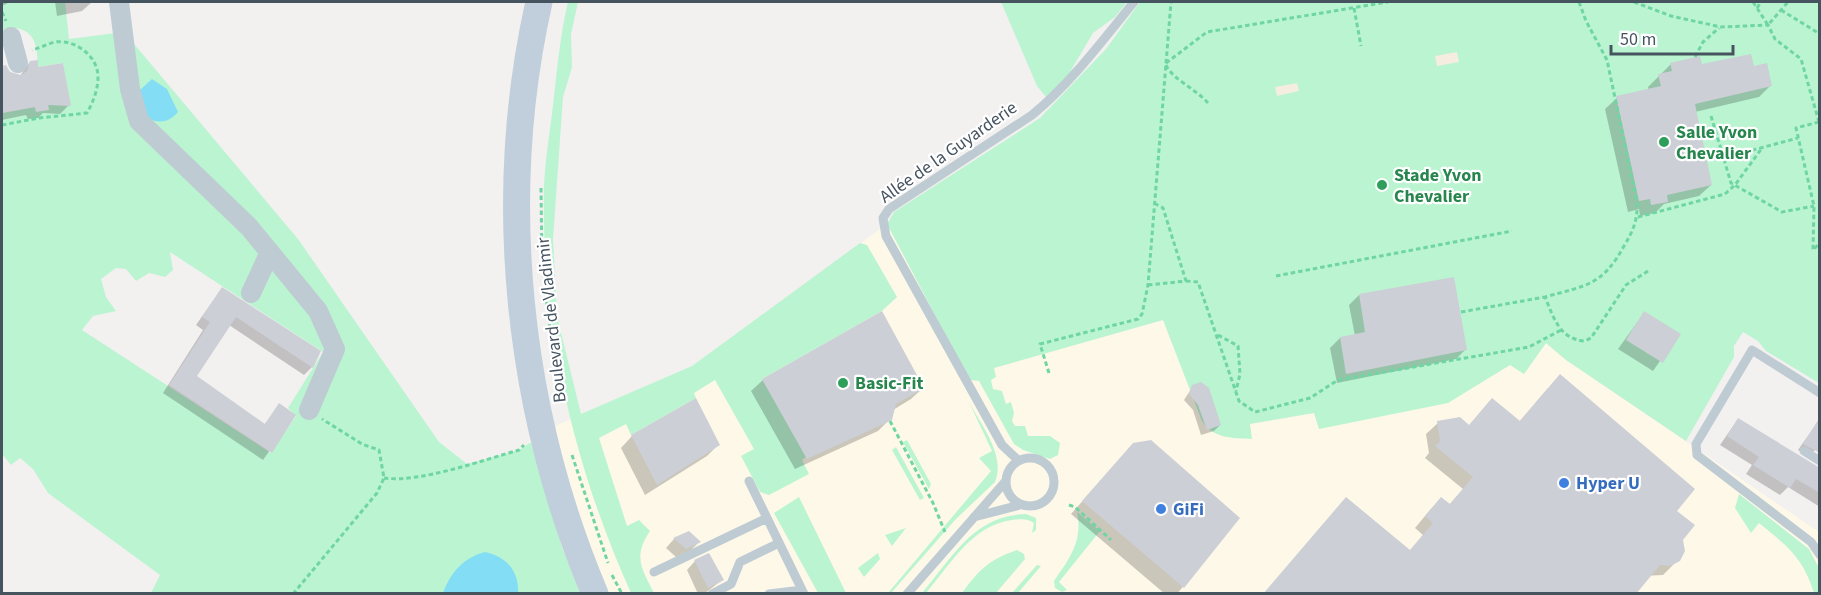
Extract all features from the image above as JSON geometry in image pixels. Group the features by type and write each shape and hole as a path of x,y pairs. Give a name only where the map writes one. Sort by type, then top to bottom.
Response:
{"main road":[{"name":"Boulevard de Vladimir","path":"539,2 525,82 519,137 517,227 525,331 542,436 573,535 595,594"}],"street":[{"path":"118,2 130,89 139,122 249,227 318,311 335,349 309,410"},
{"path":"251,293 270,252"}],"lane":[{"name":"Allée de la Guyarderie","path":"1002,445 886,236 883,218 889,209 1032,115 1050,100 1074,75 1134,2"},
{"path":"1820,393 1752,350 1696,444 1697,455 1810,542 1820,555"},
{"path":"1002,445 1019,460"},
{"path":"1002,445 1009,469"},
{"path":"1804,451 1820,461"},
{"path":"907,594 952,544 974,517 1005,482 1009,469 1019,460 1027,458 1042,461 1049,466 1055,480 1054,488 1047,501 1034,507 1020,505 974,517"},
{"path":"749,481 803,592 769,594"},
{"path":"1005,482 1009,495 1020,505"},
{"path":"654,572 767,518"},
{"path":"712,594 731,584 740,562 779,543"}],"path":[{"path":"1049,373 1040,344 1138,319 1142,314 1148,285 1171,2"},
{"path":"1165,63 1207,32 1388,2"},
{"path":"1461,312 1545,297 1590,284 1613,267 1635,228 1638,217 1637,202 1607,60 1586,21 1579,2"},
{"path":"1634,2 1671,16 1721,27 1768,24 1788,2"},
{"path":"1753,2 1775,39 1802,59 1819,122 1796,128 1814,206 1814,250 1820,243"},
{"path":"1757,8 1761,2"},
{"path":"1354,8 1361,46"},
{"path":"1781,10 1820,34"},
{"path":"1695,57 1703,42 1721,27"},
{"path":"2,125 87,113 90,107 98,74 86,52 68,42 55,42 22,50"},
{"path":"1165,63 1168,70 1196,89 1208,103"},
{"path":"1711,116 1731,183 1782,212 1814,206"},
{"path":"1723,158 1798,138"},
{"path":"1638,217 1725,194 1735,185 1762,148"},
{"name":"Boulevard de Vladimir","path":"541,178 542,268 559,399"},
{"path":"1154,203 1163,208 1186,281"},
{"path":"1276,276 1512,231"},
{"path":"1545,297 1561,330 1575,340 1585,341 1591,338 1626,285 1648,271"},
{"path":"1148,285 1198,282 1239,401 1255,412 1310,398 1338,380 1529,347 1561,330"},
{"path":"1216,334 1238,346 1240,374 1236,392"},
{"path":"293,594 377,493 384,478 379,450 362,444 309,410"},
{"path":"890,421 952,544"},
{"path":"384,478 394,480 486,459 519,450 542,436"},
{"path":"570,448 612,575 622,594"},
{"path":"1069,505 1083,513 1111,540"}],"shaded area":[{"path":"887,224 1030,357 1163,320 1202,421 1249,424 1314,413 1320,429 1495,374 1510,365 1524,374 1546,343 1566,360 1819,532 1819,593 566,593 519,450 544,431 692,366"}],"green space":[{"path":"2,2 65,2 69,39 124,32 298,239 439,442 467,464 519,450 531,442 562,547 580,593 151,593 160,575 48,493 33,469 20,458 11,465 2,454 2,113 35,107 36,111 49,109 48,105 70,105 63,63 38,67 36,48 28,33 15,28 2,34","holes":["170,252 323,352 288,408 296,416 271,453 82,330 93,316 116,311 106,297 101,279 116,268 126,269 136,281 149,273 165,277 173,270"]},
{"path":"568,2 578,2 571,34 572,67 563,97 553,239 557,316 581,414 692,366 860,243 867,245 897,297 882,311 762,379 806,457 802,460 809,474 769,495 760,492 741,456 754,449 715,380 694,393 696,398 631,435 626,424 599,438 627,526 639,520 650,531 640,555 643,569 654,593 631,593 611,545 578,446 555,343 548,291 544,187 559,53"},
{"path":"1001,2 1127,2 1115,17 1093,33 1067,77 1046,97 1037,86"},
{"name":"Stade Yvon Chevalier","path":"1140,2 1819,2 1819,383 1766,351 1758,341 1743,332 1734,346 1734,357 1686,441 1566,360 1546,343 1524,374 1510,365 1448,403 1319,429 1314,413 1250,424 1252,439 1237,438 1218,434 1202,421 1163,320 994,368 996,377 991,380 993,389 1002,391 1006,404 1011,402 1014,413 1012,421 1015,426 1025,426 1028,436 1050,436 1060,443 1058,455 1050,459 1023,450 1014,444 979,381 971,380 965,372 887,224 894,212 1040,118 1106,49"},
{"path":"969,402 995,451 998,472 995,482 955,520 891,593 888,593 991,471 979,458 992,451"},
{"path":"907,440 931,484 929,489 903,442"},
{"path":"896,447 924,498 920,500 892,450"},
{"path":"1739,494 1809,549 1819,568 1819,593 1814,593 1799,561 1778,539 1759,523 1751,533 1735,508"},
{"path":"799,497 846,593 818,593 774,513"},
{"path":"1077,512 1100,531 1059,582 1067,590 1062,592 1055,588 1054,581 1070,557 1077,541"},
{"path":"1026,514 1036,518 1036,530 1032,533 1034,523 1021,519 998,523 985,530 963,548 926,593 922,593 955,552 978,530 1008,516"},
{"path":"906,528 892,546 885,535"},
{"path":"1017,550 1024,554 1025,559 996,593 962,593 985,567"},
{"path":"878,553 880,559 864,577 858,568"},
{"path":"1037,565 1041,566 1018,593 1012,593"}],"sand":[{"path":"1457,52 1459,62 1437,66 1435,56"},
{"path":"1297,83 1299,91 1277,96 1275,87"}],"water":[{"path":"152,79 167,89 178,112 167,120 147,119 140,90"},
{"path":"485,552 500,557 510,566 516,578 518,593 443,593 450,579 464,562"}],"building":[{"name":"Salle Yvon Chevalier","path":"1751,54 1754,66 1767,63 1772,86 1695,104 1712,185 1667,195 1668,202 1651,205 1650,199 1639,201 1616,96 1661,86 1658,74 1672,71 1670,63 1700,56 1702,64"},
{"path":"38,60 38,67 63,63 71,106 48,105 49,110 36,112 35,107 2,113 2,66 6,65 10,72 21,75 27,71 30,61"},
{"path":"1454,277 1467,350 1346,374 1340,337 1365,332 1359,294"},
{"path":"222,287 321,351 313,368 236,317 197,376 265,424 279,403 296,415 272,453 169,385 210,322 202,317"},
{"name":"Basic-Fit","path":"882,311 924,388 896,404 892,420 807,459 762,379"},
{"path":"1644,311 1681,334 1663,363 1626,340"},
{"name":"Hyper U","path":"1560,374 1695,489 1677,511 1695,525 1683,540 1685,551 1680,561 1670,566 1660,565 1636,594 1263,594 1346,497 1410,550 1433,523 1425,516 1441,497 1450,504 1473,477 1435,446 1440,441 1437,421 1460,417 1469,425 1492,398 1520,421"},
{"path":"1201,382 1209,388 1221,425 1207,430 1198,405 1189,394 1192,385"},
{"path":"696,398 720,445 657,485 631,435"},
{"path":"1820,417 1820,453 1803,444"},
{"path":"1738,418 1820,468 1820,493 1796,479 1790,488 1753,465 1759,457 1727,436"},
{"name":"GiFi","path":"1151,440 1240,518 1184,588 1082,501 1133,443"},
{"path":"689,531 701,542 686,549 673,538"},
{"path":"709,553 724,580 708,588 694,560"}],"place":[{"name":"Salle Yvon Chevalier","path":"1664,142"},
{"name":"Stade Yvon Chevalier","path":"1382,185"},
{"name":"Basic-Fit","path":"843,383"},
{"name":"Hyper U","path":"1564,483"},
{"name":"GiFi","path":"1161,509"}]}
